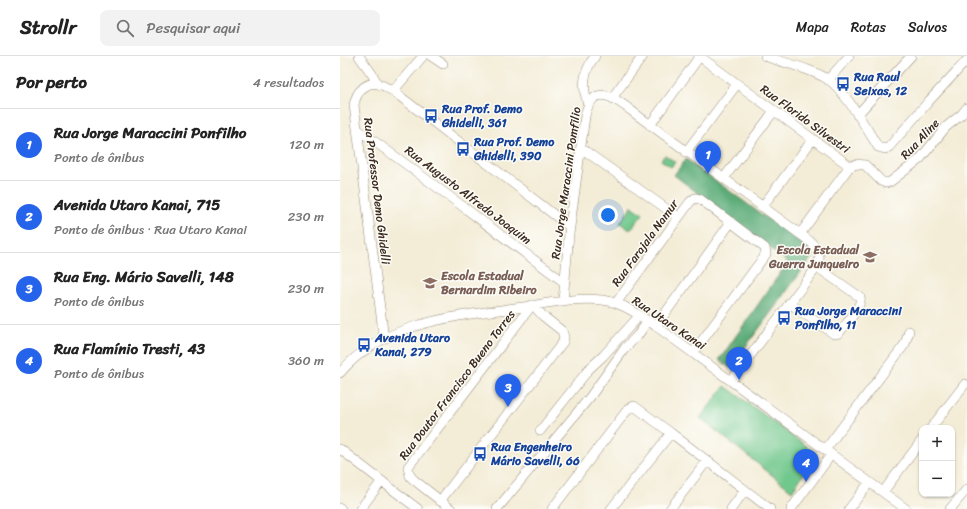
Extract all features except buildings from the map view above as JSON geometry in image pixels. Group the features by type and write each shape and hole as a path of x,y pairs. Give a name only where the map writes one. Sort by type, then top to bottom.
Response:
{"street":[{"path":"359,56 372,74 377,84 393,91 570,227"},
{"path":"393,91 422,56"},
{"path":"431,56 443,64"},
{"path":"588,105 584,90 584,80 587,68 595,56"},
{"path":"643,56 612,98 724,178 811,242 818,249 820,261 817,267 731,381"},
{"path":"650,125 700,56"},
{"name":"Rua Florido Silvestri","path":"700,56 847,164 848,168 800,234"},
{"path":"765,56 808,71 834,84 858,115 878,147 882,149 887,148 967,60"},
{"path":"828,80 849,56"},
{"path":"858,115 911,56"},
{"name":"Rua Professor Demo Ghidelli","path":"377,84 366,85 358,92 354,105 384,339"},
{"path":"686,152 737,84"},
{"name":"Rua Jorge Maraccini Pomfilio","path":"563,301 570,227 588,105 591,100 599,95 612,98"},
{"name":"Rua Aline","path":"848,168 856,164 865,165 881,181 886,184 890,182 920,159 946,127 967,108"},
{"path":"724,178 774,111"},
{"name":"Rua Augusto Alfredo Joaquim","path":"357,129 418,172 564,282"},
{"path":"762,207 813,139"},
{"path":"581,148 678,217"},
{"name":"Rua Farajala Namur","path":"616,303 678,217 690,202 697,198 764,248 766,254 693,353"},
{"path":"497,509 590,397 625,348 652,323 731,222"},
{"path":"789,303 834,334 839,333 860,305 861,299 817,267"},
{"name":"Rua Utaro Kanai","path":"340,373 356,358 384,339 402,331 438,320 563,301 592,299 616,303 652,323 906,509"},
{"path":"440,501 563,342 564,337 562,331 532,305"},
{"name":"Rua Doutor Francisco Bueno Torres","path":"450,509 410,476 408,470 409,464 532,305"},
{"path":"540,431 589,369 603,356 640,315"},
{"path":"791,509 828,452 905,344 909,331"},
{"path":"934,425 965,384"},
{"path":"552,509 630,408 634,406 770,509"},
{"path":"611,509 671,433"},
{"path":"883,492 919,444"},
{"path":"340,449 418,509"},
{"path":"670,509 707,461"},
{"path":"360,509 382,481"},
{"path":"849,509 869,483"},
{"path":"950,509 967,489"},
{"path":"731,509 745,490"}],"green space":[{"path":"665,155 675,162 671,167 661,160"},
{"path":"686,159 809,249 812,254 812,257 730,368 719,360 788,262 674,175"},
{"path":"632,206 643,214 630,230 620,223"},
{"path":"725,386 817,454 792,491 700,418"}],"place":[{"name":"Rua Raul Seixas, 12","path":"843,84"},
{"name":"Rua Prof. Demo Ghidelli, 361","path":"431,116"},
{"name":"Rua Prof. Demo Ghidelli, 390","path":"463,149"},
{"name":"Rua Jorge Maraccini Ponfilho","path":"708,174"},
{"name":"Escola Estadual Guerra Junqueiro","path":"870,257"},
{"name":"Escola Estadual Bernardim Ribeiro","path":"430,283"},
{"name":"Rua Jorge Maraccini Ponfilho, 11","path":"784,318"},
{"name":"Avenida Utaro Kanai, 279","path":"364,345"},
{"name":"Avenida Utaro Kanai, 715","path":"739,380"},
{"name":"Rua Eng. Mário Savelli, 148","path":"508,407"},
{"name":"Rua Engenheiro Mário Savelli, 66","path":"480,454"},
{"name":"Rua Flamínio Tresti, 43","path":"806,482"}]}
